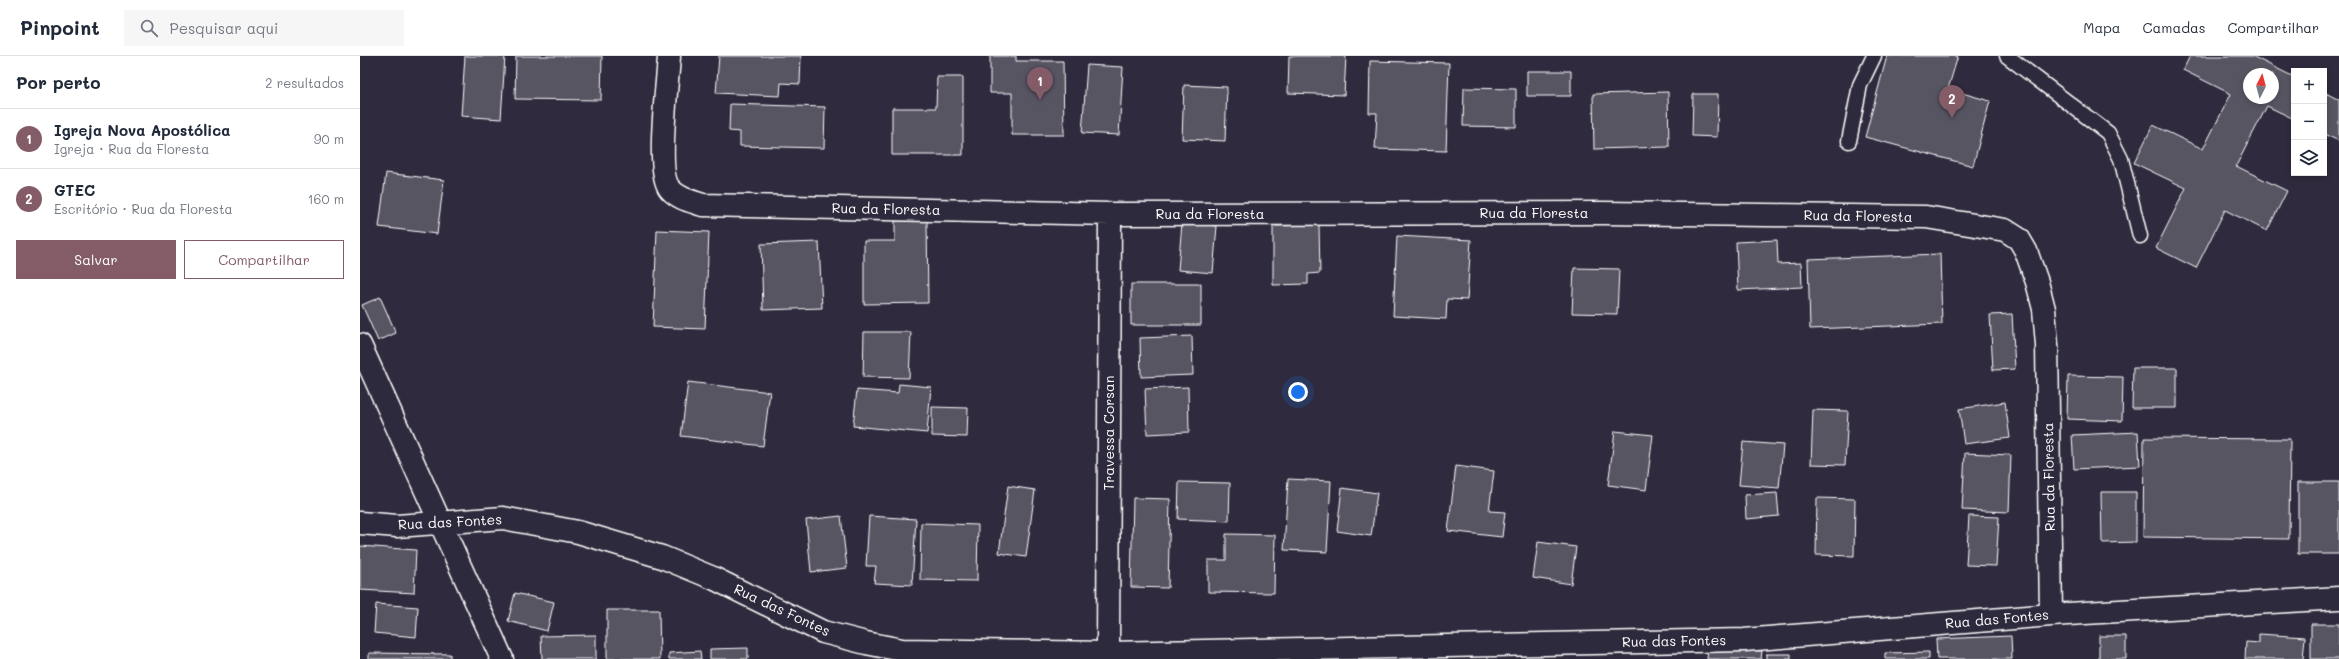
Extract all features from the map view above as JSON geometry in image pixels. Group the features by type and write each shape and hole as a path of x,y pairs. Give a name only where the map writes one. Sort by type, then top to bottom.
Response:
{"street":[{"name":"Rua da Floresta","path":"669,56 662,155 663,173 669,189 682,199 703,205 1110,214 1603,213 1926,217 2005,230 2019,239 2026,252 2044,309 2047,353 2051,615"},
{"name":"Travessa Corsan","path":"1108,653 1110,214"},
{"path":"360,345 438,522 502,659"},
{"name":"Rua das Fontes","path":"360,523 397,526 503,518 578,532 662,557 713,578 823,632 866,644 902,650 1108,653 1402,653 1744,640 2051,615 2339,598"}],"lane":[{"path":"1849,141 1860,85 1874,56"},
{"path":"2008,56 2108,133 2121,159 2140,236"}],"building":[{"path":"465,56 505,56 501,119 461,116"},
{"path":"516,56 602,56 601,100 515,99"},
{"path":"719,56 801,56 800,84 781,83 780,96 716,93"},
{"path":"990,56 1016,56 1016,61 1063,61 1064,135 1012,135 1012,93 990,93"},
{"path":"1289,56 1346,56 1344,95 1288,93"},
{"path":"1887,56 1958,56 1948,89 1990,101 1973,166 1865,137"},
{"path":"2190,56 2252,56 2276,68 2243,68 2243,104 2279,104 2279,70 2291,76 2291,118 2267,106 2236,166 2287,191 2267,231 2225,210 2196,268 2156,248 2186,188 2134,163 2153,125 2203,149 2231,94 2183,70"},
{"path":"1370,61 1449,63 1446,151 1375,149 1377,113 1369,113"},
{"path":"1087,65 1123,67 1119,135 1082,133"},
{"path":"1527,71 1571,71 1571,96 1527,96"},
{"path":"937,77 963,77 963,155 892,155 892,108 936,108"},
{"path":"1184,85 1227,87 1225,141 1182,139"},
{"path":"1464,88 1516,89 1516,127 1463,126"},
{"path":"1668,92 1669,147 1594,149 1593,94"},
{"path":"1693,94 1718,94 1717,137 1692,136"},
{"path":"2327,94 2339,100 2339,141 2327,135"},
{"path":"730,104 825,107 824,148 740,146 740,132 729,131"},
{"path":"386,173 444,180 437,234 379,227"},
{"path":"895,221 927,221 928,303 864,304 864,241 895,241"},
{"path":"1182,223 1217,226 1213,273 1178,270"},
{"path":"1319,225 1320,273 1308,274 1308,284 1273,285 1273,226"},
{"path":"657,230 709,232 705,329 653,327"},
{"path":"1397,236 1471,240 1467,300 1447,299 1446,319 1393,316"},
{"path":"1777,240 1778,264 1801,263 1802,287 1738,290 1736,242"},
{"path":"819,242 822,308 763,310 761,244"},
{"path":"1940,254 1942,324 1810,329 1808,259"},
{"path":"1574,268 1619,269 1617,314 1572,313"},
{"path":"1131,284 1201,284 1201,325 1131,325"},
{"path":"380,297 396,333 378,341 362,305"},
{"path":"2012,314 2015,369 1993,370 1990,315"},
{"path":"864,332 911,332 909,378 863,377"},
{"path":"1192,336 1193,375 1141,377 1140,338"},
{"path":"2133,368 2177,368 2177,408 2132,408"},
{"path":"2068,376 2123,377 2122,421 2067,419"},
{"path":"688,382 770,392 763,446 681,436"},
{"path":"899,384 931,387 927,433 853,426 857,390 898,393"},
{"path":"1188,387 1189,432 1147,434 1145,389"},
{"path":"2005,402 2010,438 1964,444 1959,409"},
{"path":"932,407 968,408 967,437 932,436"},
{"path":"1813,410 1848,411 1845,465 1811,464"},
{"path":"1615,431 1653,435 1646,490 1608,485"},
{"path":"2138,432 2140,466 2074,469 2072,435"},
{"path":"2144,438 2290,439 2289,539 2143,537"},
{"path":"1743,442 1783,445 1779,488 1739,485"},
{"path":"1965,453 2011,455 2009,512 1962,510"},
{"path":"1456,466 1494,471 1489,511 1505,512 1502,537 1448,531"},
{"path":"1288,479 1331,481 1327,552 1284,550"},
{"path":"1179,482 1230,483 1229,521 1178,519"},
{"path":"2298,482 2339,482 2339,554 2298,554"},
{"path":"1008,486 1035,490 1026,557 999,553"},
{"path":"1342,488 1377,493 1371,536 1337,531"},
{"path":"2101,492 2136,492 2136,542 2102,543"},
{"path":"1777,493 1779,516 1746,519 1745,495"},
{"path":"1133,498 1170,499 1168,588 1131,587"},
{"path":"1817,498 1855,499 1854,556 1816,555"},
{"path":"841,516 847,568 811,572 806,520"},
{"path":"869,516 916,519 912,585 874,583 876,566 866,566"},
{"path":"1969,516 1999,517 1996,566 1966,565"},
{"path":"921,523 978,525 977,581 920,580"},
{"path":"1226,534 1275,535 1274,593 1208,592 1208,560 1226,560"},
{"path":"1538,542 1576,547 1571,584 1533,578"},
{"path":"360,546 416,550 414,593 360,590"},
{"path":"515,593 554,602 547,631 508,621"},
{"path":"376,604 418,607 416,637 374,633"},
{"path":"607,610 659,610 660,659 607,659"},
{"path":"2311,624 2339,624 2339,659 2311,659"},
{"path":"2259,634 2305,637 2303,659 2245,659 2246,642 2259,643"},
{"path":"596,635 596,659 542,659 541,636"},
{"path":"2011,636 2012,659 1937,659 1936,639"},
{"path":"2099,636 2126,636 2126,659 2099,659"},
{"path":"748,648 748,659 710,659 710,649"},
{"path":"1708,649 1762,651 1761,659 1707,659"},
{"path":"700,651 701,659 669,659 669,653"},
{"path":"1929,652 1929,659 1885,659 1885,653"},
{"path":"369,653 450,654 450,659 369,659"},
{"path":"1766,654 1791,654 1791,659 1766,659"}],"place":[{"name":"Igreja Nova Apostólica","path":"1040,100"},
{"name":"GTEC","path":"1952,118"}]}
